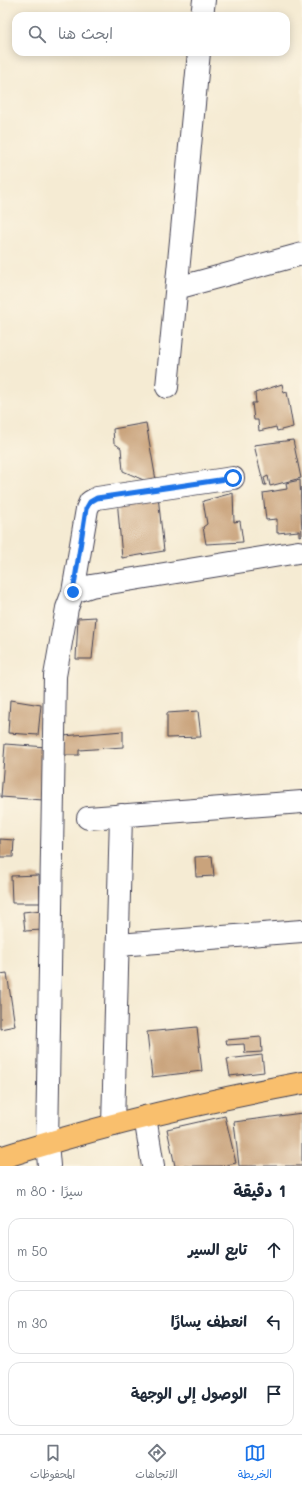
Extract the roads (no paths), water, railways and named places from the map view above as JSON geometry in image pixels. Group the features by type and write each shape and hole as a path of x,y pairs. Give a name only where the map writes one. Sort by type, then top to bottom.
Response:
{"main road":[{"path":"0,1158 47,1143 113,1125 224,1097 302,1083"}],"street":[{"path":"202,12 204,0"},
{"path":"167,387 199,56"},
{"path":"177,288 302,254"},
{"path":"49,1166 47,1143 55,676 67,608 73,592 86,509 90,502 97,498 233,478"},
{"path":"73,592 91,586 298,552"},
{"path":"88,818 302,802"},
{"path":"113,1125 121,815"},
{"path":"118,945 302,931"},
{"path":"144,1117 153,1166"}]}
